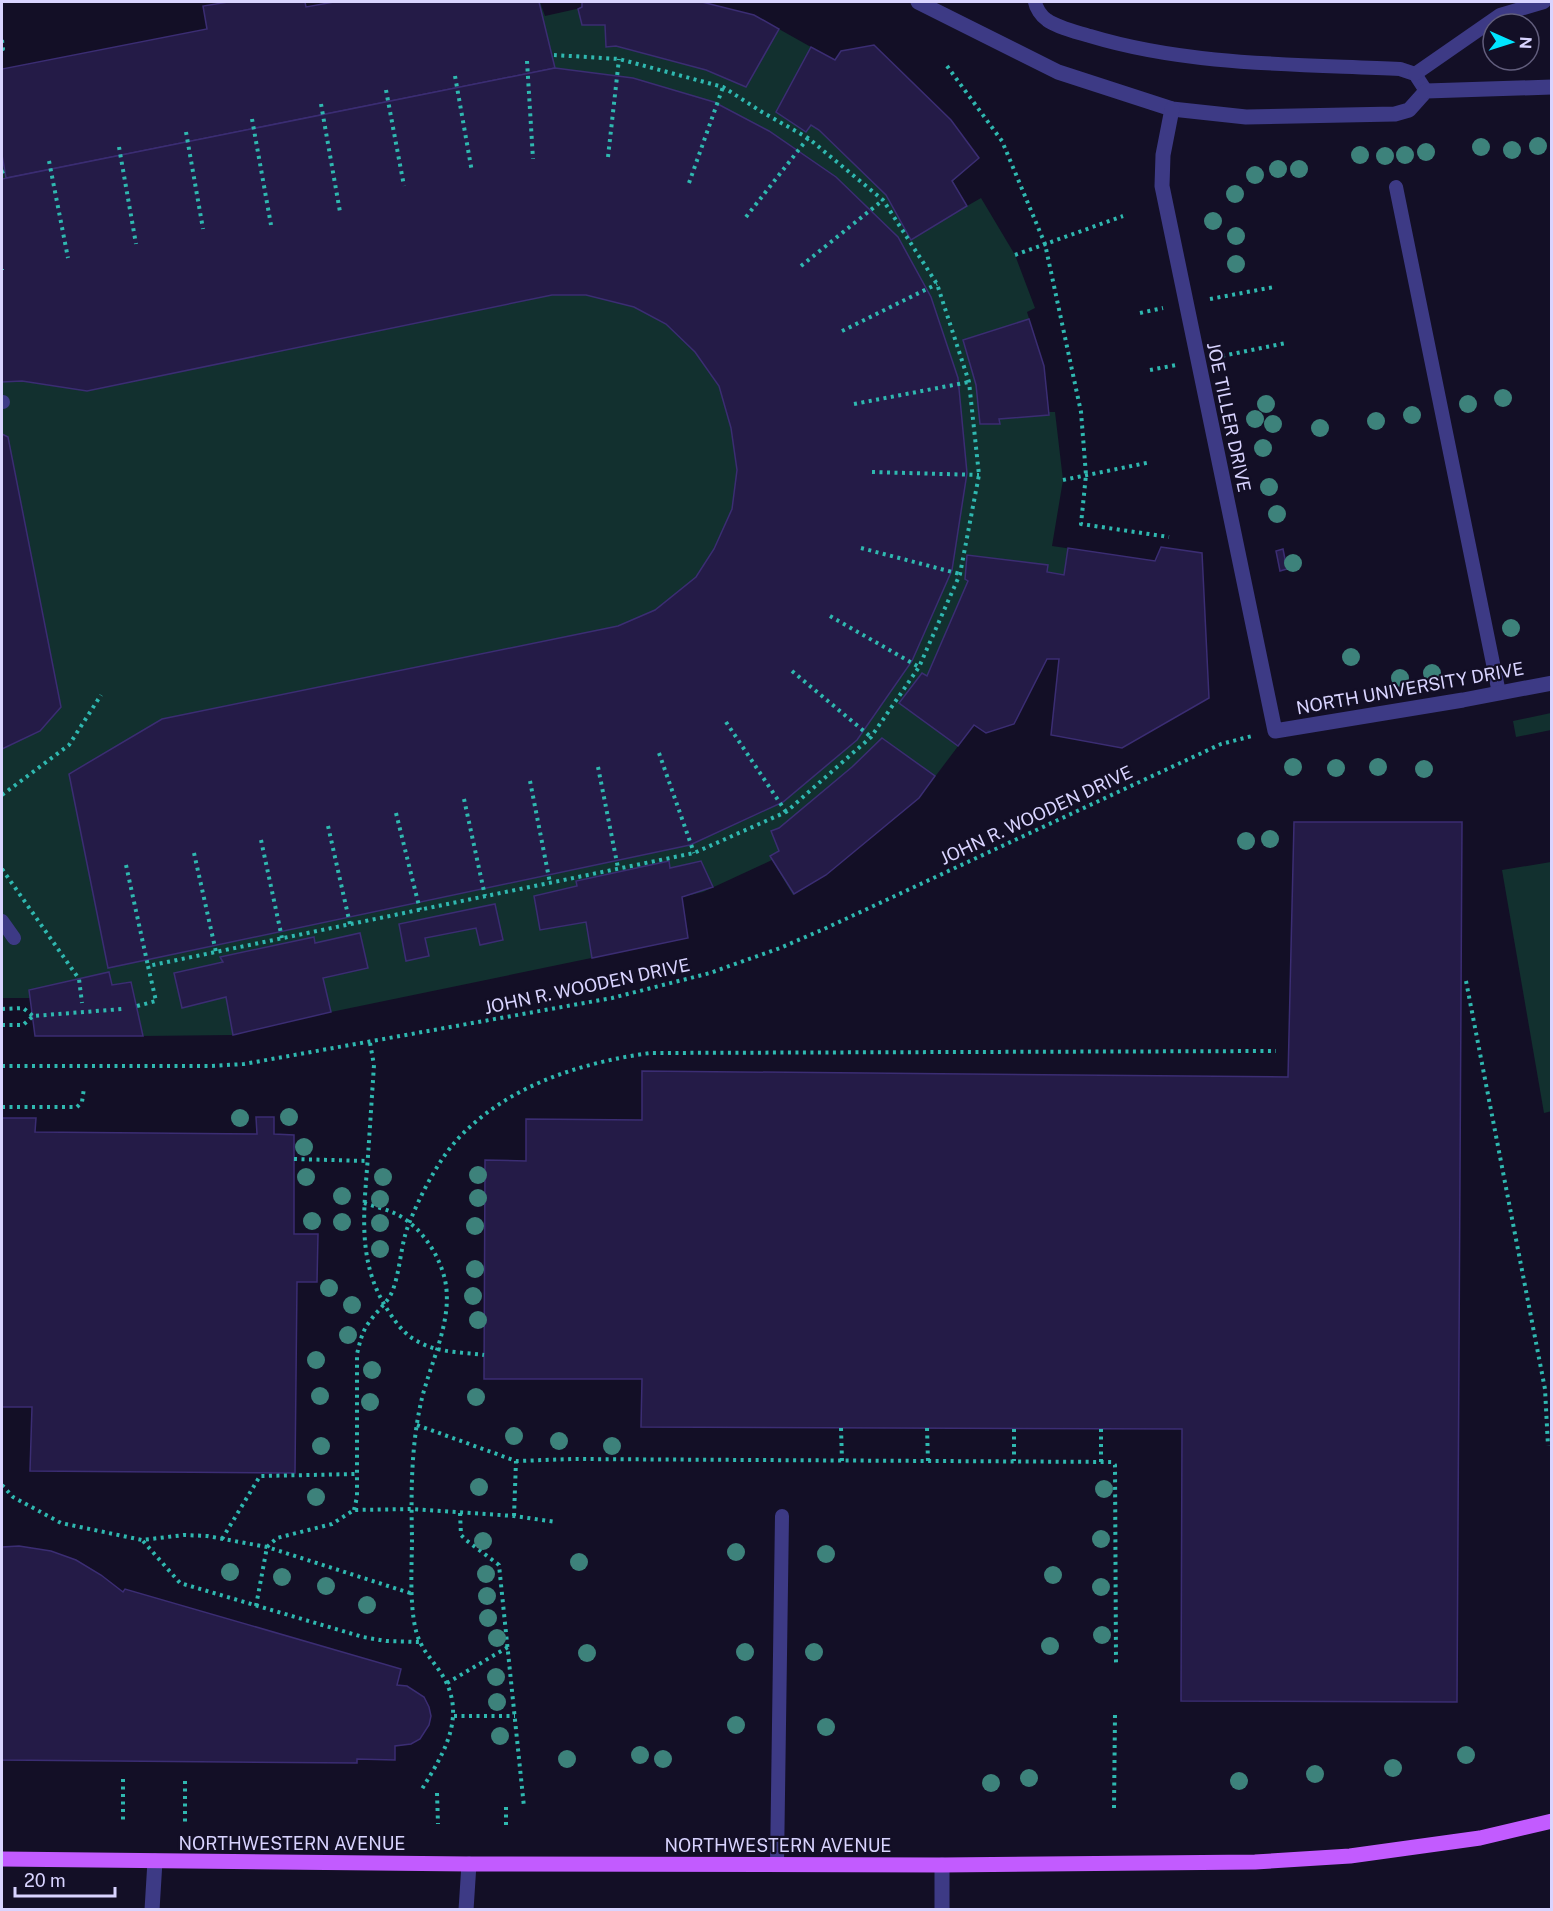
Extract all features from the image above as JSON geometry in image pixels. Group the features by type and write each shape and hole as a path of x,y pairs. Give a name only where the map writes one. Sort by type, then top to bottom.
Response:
{"main road":[{"name":"NORTHWESTERN AVENUE","path":"2,1859 469,1864 942,1865 1255,1862 1350,1856 1480,1838 1551,1821"}],"street":[{"path":"918,2 1058,72 1172,109 1246,117 1395,114 1409,110 1426,91 1551,87"},
{"name":"JOE TILLER DRIVE","path":"1172,109 1163,154 1162,186 1275,731"},
{"name":"NORTH UNIVERSITY DRIVE","path":"1275,731 1551,683"},
{"path":"152,1910 155,1861"},
{"path":"465,1910 469,1864"},
{"path":"942,1865 942,1910"}],"lane":[{"path":"1035,2 1036,8 1047,20 1103,40 1151,50 1228,61 1400,69 1415,74 1426,91"},
{"path":"1415,74 1500,15 1544,2"},
{"path":"1396,187 1499,693"},
{"path":"2,921 14,939"},
{"path":"777,1864 782,1516"}],"path":[{"path":"2,40 2,49"},
{"path":"148,966 694,853 786,812 871,737 919,667 960,574 979,475 969,382 937,284 883,201 808,138 723,87 618,59 554,55"},
{"path":"608,158 618,59"},
{"path":"527,61 533,159"},
{"path":"947,66 1002,141 1045,244 1081,412 1086,475 1082,524 1169,537"},
{"path":"455,76 472,172"},
{"path":"689,183 723,87"},
{"path":"386,90 404,186"},
{"path":"321,104 340,212"},
{"path":"252,119 271,225"},
{"path":"186,132 203,229"},
{"path":"746,217 808,138"},
{"path":"119,147 136,244"},
{"path":"49,162 68,258"},
{"path":"801,266 883,201"},
{"path":"1015,255 1123,216"},
{"path":"842,331 937,284"},
{"path":"1208,299 1274,287"},
{"path":"1140,313 1164,308"},
{"path":"1220,357 1286,343"},
{"path":"1150,370 1176,365"},
{"path":"854,404 969,382"},
{"path":"1063,480 1151,462"},
{"path":"872,472 979,475"},
{"path":"861,548 960,574"},
{"path":"830,616 919,667"},
{"path":"792,670 871,737"},
{"path":"2,795 69,744 101,695"},
{"path":"726,722 786,812"},
{"name":"JOHN R. WOODEN DRIVE","path":"2,1066 233,1065 279,1059 612,998 710,973 780,948 824,929 1221,744 1275,731"},
{"path":"659,753 694,853"},
{"path":"598,767 618,868"},
{"path":"530,782 550,883"},
{"path":"464,799 485,896"},
{"path":"396,813 420,910"},
{"path":"328,826 350,924"},
{"path":"261,840 282,938"},
{"path":"194,853 216,952"},
{"path":"126,865 156,1001 137,1006"},
{"path":"2,869 79,979 82,1003"},
{"path":"1466,981 1545,1389 1548,1446"},
{"path":"2,1009 23,1008 33,1016"},
{"path":"2,1025 23,1025 33,1016 122,1009"},
{"path":"370,1043 374,1065 363,1235 374,1285 400,1329 418,1342 436,1349 484,1355"},
{"path":"354,1510 357,1497 357,1354 362,1335 369,1321 384,1305 395,1282 401,1247 409,1223 428,1183 454,1143 490,1110 532,1085 615,1058 650,1053 1276,1051"},
{"path":"2,1107 77,1107 82,1102 84,1088"},
{"path":"294,1159 368,1161"},
{"path":"364,1203 395,1213 409,1223 437,1256 445,1280 447,1304 444,1324 420,1405 417,1425 411,1509 414,1623 420,1642 447,1683 454,1716 444,1753 422,1789"},
{"path":"417,1425 516,1461 573,1459 1112,1462 1115,1465 1116,1663"},
{"path":"841,1428 842,1461"},
{"path":"927,1428 928,1461"},
{"path":"1014,1429 1014,1461"},
{"path":"1101,1429 1101,1462"},
{"path":"514,1516 516,1461"},
{"path":"222,1539 260,1476 357,1474"},
{"path":"2,1485 13,1497 61,1523 142,1540 184,1535 267,1546 413,1594"},
{"path":"256,1606 267,1546 277,1538 332,1524 354,1510 411,1509 514,1516 556,1522"},
{"path":"460,1513 461,1534 499,1565 524,1807"},
{"path":"142,1540 180,1582 363,1637 386,1641 420,1642"},
{"path":"447,1683 508,1647"},
{"path":"1114,1808 1115,1713"},
{"path":"454,1716 515,1716"},
{"path":"123,1779 123,1822"},
{"path":"185,1781 185,1822"},
{"path":"437,1793 438,1824"},
{"path":"506,1806 506,1825"}],"green space":[{"path":"228,2 305,2 306,7 334,2 540,2 545,16 581,8 582,2 702,2 754,15 834,60 841,51 874,45 951,120 979,158 953,181 967,206 981,198 1015,255 1035,308 1027,312 1044,366 1049,412 1055,412 1063,480 1052,546 1155,561 1161,547 1202,553 1209,698 1122,748 1051,735 1059,659 1047,659 1014,724 986,733 974,725 919,798 826,875 793,895 772,860 703,892 682,897 688,938 331,1012 233,1035 143,1036 131,982 32,998 2,998 2,69 207,29 203,6"},
{"path":"1551,713 1551,730 1516,737 1513,721"},
{"path":"1551,862 1552,1111 1544,1113 1502,870"}],"building":[{"path":"228,2 305,2 306,7 334,2 539,2 555,68 6,178 2,155 2,69 207,29 203,6"},
{"path":"582,2 702,2 754,15 779,29 746,87 706,70 616,46 606,47 605,25 582,25 578,9 582,7"},
{"path":"874,45 951,120 979,158 952,181 967,206 911,240 886,195 819,130 811,125 806,132 776,112 811,47 835,60 841,51"},
{"path":"555,68 633,78 714,102 769,131 836,177 898,237 931,297 958,378 967,473 952,570 912,661 857,740 783,802 690,845 108,968 69,774 162,719 618,626 655,610 696,577 714,549 732,509 737,470 731,428 719,386 695,352 666,324 634,307 586,295 552,295 87,391 22,381 2,382 2,179"},
{"path":"1029,319 1044,366 1049,415 999,419 1000,424 980,424 976,385 963,340"},
{"path":"2,434 8,437 61,707 40,731 2,749"},
{"path":"1161,547 1202,553 1209,698 1122,748 1051,735 1059,659 1047,659 1014,724 986,733 974,725 958,746 899,703 922,673 927,676 968,581 965,579 967,555 1048,565 1047,572 1064,575 1068,548 1155,561"},
{"path":"1283,549 1287,569 1280,571 1276,551"},
{"path":"882,738 935,776 919,798 826,875 794,894 770,856 779,851 771,831 779,828 852,767"},
{"path":"1294,822 1462,822 1457,1702 1181,1701 1182,1429 641,1427 642,1379 484,1379 485,1160 526,1161 526,1119 642,1120 642,1071 1288,1077"},
{"path":"669,861 670,868 701,861 713,887 682,897 688,938 592,958 586,922 540,930 534,896 577,886 576,881"},
{"path":"495,904 503,940 480,945 476,928 425,938 429,956 406,961 399,924"},
{"path":"360,933 368,968 323,978 331,1012 233,1035 226,997 182,1008 174,973 223,962 220,957 314,937 315,943"},
{"path":"109,972 112,985 131,982 143,1036 35,1036 29,990"},
{"path":"256,1117 274,1117 274,1134 294,1135 294,1234 318,1234 317,1282 297,1282 295,1473 30,1471 32,1407 2,1407 2,1118 36,1118 35,1132 257,1134"},
{"path":"19,1546 51,1551 76,1560 123,1592 125,1589 401,1669 397,1685 407,1686 424,1697 431,1716 429,1725 420,1739 411,1744 395,1746 395,1760 357,1759 357,1763 2,1760 2,1547"}]}
